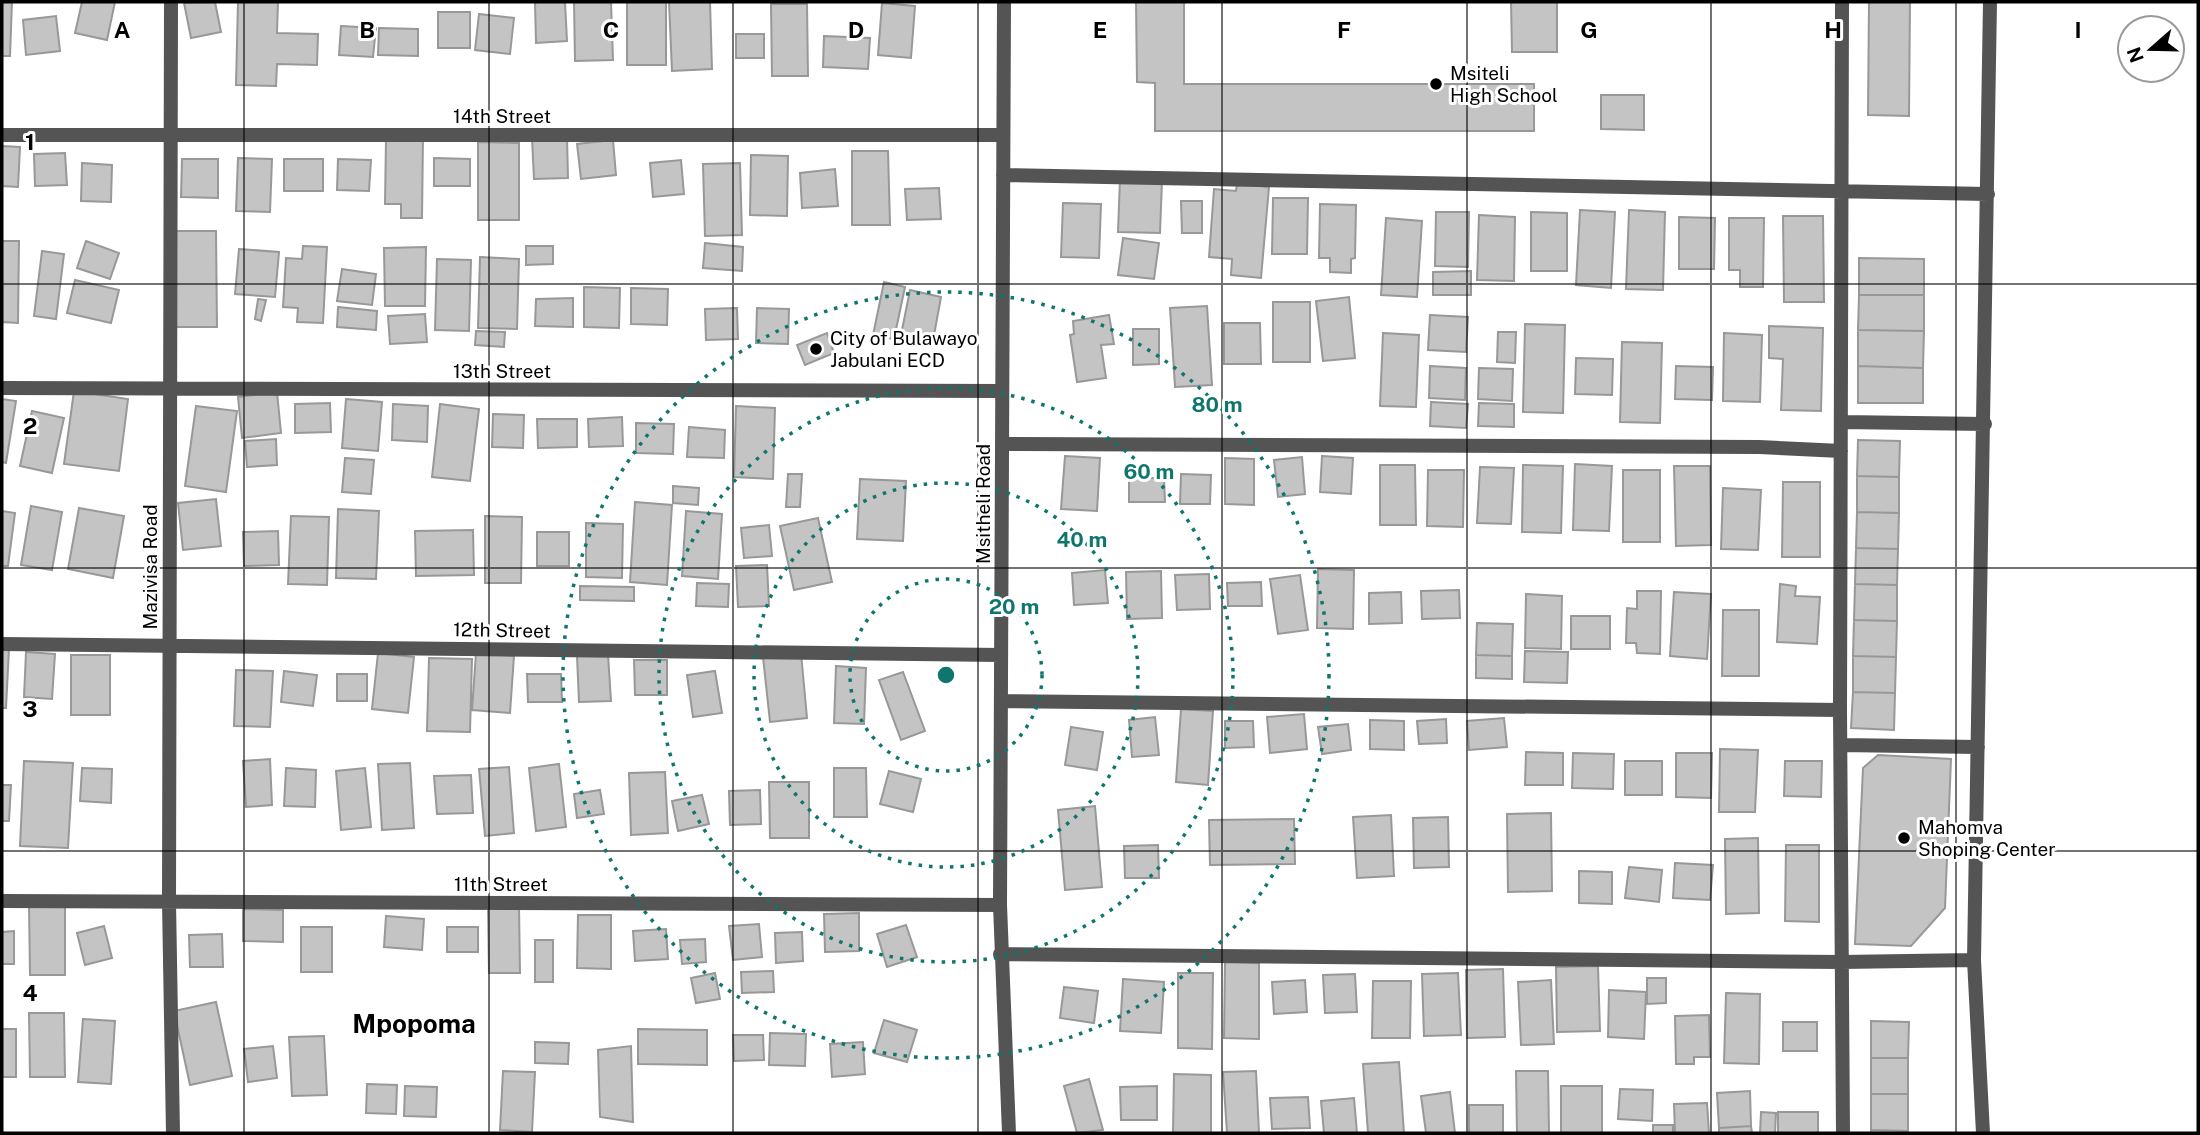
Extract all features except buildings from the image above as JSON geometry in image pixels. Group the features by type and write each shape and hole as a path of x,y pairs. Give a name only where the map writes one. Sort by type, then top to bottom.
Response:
{"street":[{"name":"Mazivisa Road","path":"172,2 169,902 173,1133"},
{"name":"Msitheli Road","path":"1004,2 1000,954 1009,1133"},
{"path":"1842,2 1840,745 1843,1133"},
{"path":"1983,1133 1973,960 1985,424 1990,2"},
{"name":"14th Street","path":"2,135 1002,135"},
{"path":"1003,175 1988,194"},
{"name":"13th Street","path":"2,388 1002,391"},
{"path":"1842,422 1985,424"},
{"path":"1003,444 1745,447 1841,451"},
{"name":"12th Street","path":"2,644 1001,655"},
{"path":"1002,701 1840,710"},
{"path":"1840,745 1978,747"},
{"name":"11th Street","path":"2,901 1000,905"},
{"path":"1000,954 1842,962 1973,960"}],"place":[{"name":"Msiteli High School","path":"1436,84"},
{"name":"City of Bulawayo Jabulani ECD","path":"816,349"},
{"name":"Mahomva Shoping Center","path":"1904,838"}],"district":[{"name":"Mpopoma","path":"414,1023"}]}
